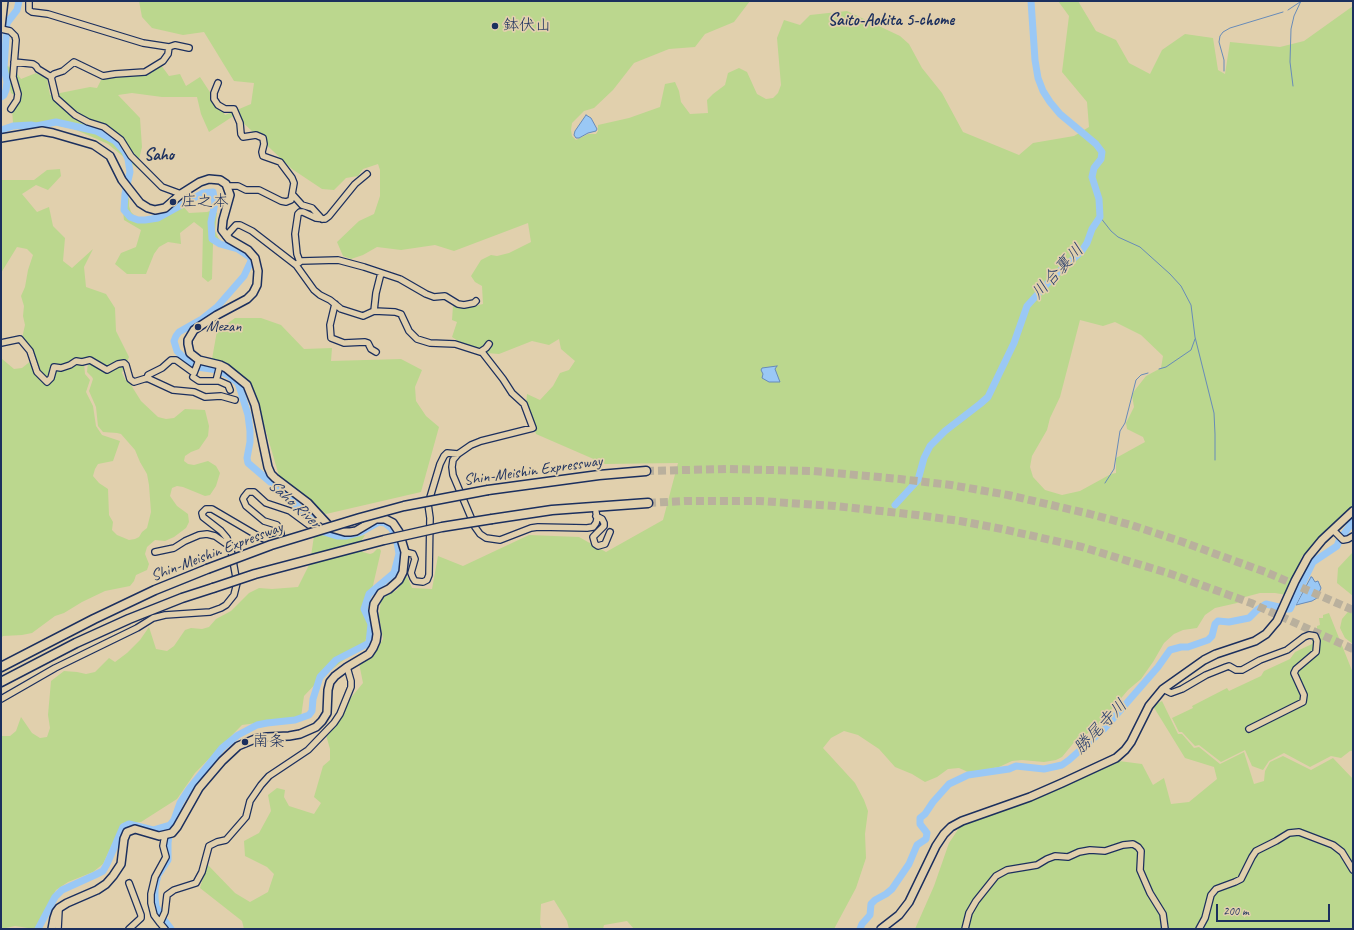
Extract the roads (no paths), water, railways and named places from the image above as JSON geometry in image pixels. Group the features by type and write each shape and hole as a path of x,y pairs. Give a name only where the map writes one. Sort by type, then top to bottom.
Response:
{"highway":[{"name":"Shin-Meishin Expressway","path":"1,667 94,619 155,590 207,568 271,545 352,520 404,506 488,490 591,476 646,471"},
{"name":"Shin-Meishin Expressway","path":"1,682 76,643 129,619 182,598 254,574 345,549 442,527 552,510 648,503"},
{"path":"1,689 30,671 129,619"}],"main road":[{"path":"1,28 4,1"},
{"path":"1,138 42,131 89,143 102,149 110,156 125,184 140,203 155,210 165,208 181,194 200,182 210,179 220,180 227,186 230,195 222,230 233,242 248,250 254,258 258,271 257,285 253,293 247,299 198,327 191,334 188,340 188,348 198,360 226,368 244,381 250,390 255,405 268,467 271,474 308,503 321,520 330,528 344,532 356,530 376,519 385,519 392,523 399,532 405,552 403,572 399,580 389,589 381,593 374,604 373,612 377,634 373,648 369,654 347,667 330,682 328,690 327,713 322,721 316,727 300,734 255,739 238,746 203,782 192,798 178,827 168,834 159,836 135,829 127,832 124,839 121,864 113,876 106,884 97,890 66,903 59,908 54,918 52,929"},
{"path":"881,929 898,915 909,902 936,846 951,827 962,821 1030,797 1116,758 1131,742 1149,706 1163,689 1204,660 1216,654 1255,641 1272,629 1306,560 1319,544 1336,533 1353,511"}],"street":[{"path":"29,1 29,10 32,12 48,14 143,43 188,48"},
{"path":"1,28 10,30 15,36 16,47 13,77 18,94 17,100 11,109"},
{"path":"51,77 54,74 63,71 74,62 103,76 145,72 163,61 168,54 169,47"},
{"path":"14,62 33,64 51,77 56,98 75,114 88,122 104,127 121,140 131,156 162,187 181,194"},
{"path":"156,66 165,65"},
{"path":"218,83 214,93 214,99 218,105 225,109 234,109 240,123 241,134 243,137 256,135 263,138 263,156 280,162 294,183 291,200 286,202 259,190 246,190 238,186 227,186"},
{"path":"298,264 295,234 298,214 303,212 322,219 329,216 355,184 367,174"},
{"path":"293,195 302,205 312,208 322,219"},
{"path":"226,236 236,226 240,225 252,231 298,264 314,290 336,304 341,309 364,316 374,311 395,312 401,314 409,331 417,339 430,343 455,344 482,352 512,393 524,404 533,428 481,441 471,445 458,454 453,460 453,475 475,527 480,534 486,538 500,540 523,530 538,527 588,528 593,527 596,523 596,514 602,519 604,526 593,537 595,544 598,546 605,544 610,532"},
{"path":"298,264 301,261 338,260 400,279 434,297 445,296 458,304 464,305 474,303 476,301"},
{"path":"374,311 376,293 381,273"},
{"path":"336,304 330,325 331,338 344,343 365,342 368,343 371,349 376,352"},
{"path":"1,343 20,339 30,351 36,366 36,371 47,382 51,378 55,367 61,368 76,361 82,362 90,360 107,370 118,364 125,364 130,379 134,382 147,378 148,375 162,368 171,360 176,360 199,381 222,382 228,385 230,390"},
{"path":"482,352 489,344"},
{"path":"193,376 198,360"},
{"path":"216,381 220,366"},
{"path":"147,378 173,390 194,392 205,397 221,396 235,400"},
{"path":"405,552 413,554 415,559 411,573 415,581 423,582 427,580 429,575 430,518 428,504 440,464 444,456 447,453 458,454"},
{"path":"1,699 55,668 137,628 153,618 210,612 226,605 234,595 236,583 230,545 221,531 203,517 202,513 206,509 208,508 217,512 265,540 277,539 281,534 280,530 277,525 264,521 246,506 244,503 244,497 251,492 254,492 266,503 290,511 306,524 311,525 321,520"},
{"path":"1336,533 1343,540 1352,537"},
{"path":"155,552 174,548 199,535 207,534 215,536 230,545"},
{"path":"1163,689 1171,693 1182,689 1206,675 1229,666 1236,670 1242,670 1260,660 1286,650 1304,636 1315,636 1317,641 1316,652 1296,669 1294,673 1304,695 1303,702 1249,729"},
{"path":"160,923 166,912 167,895 174,890 196,883 202,872 209,846 226,840 246,817 250,802 261,785 269,776 308,750 331,727 340,714 351,688 351,681 347,667"},
{"path":"1199,929 1205,918 1211,895 1216,889 1235,882 1241,878 1256,851 1276,842 1289,832 1299,832 1333,845 1342,852 1353,870"},
{"path":"165,929 154,915 151,903 151,894 155,877 166,857 163,846 168,834"},
{"path":"964,929 969,913 976,901 996,876 1007,870 1037,865 1055,856 1068,857 1079,852 1090,850 1105,851 1123,845 1133,844 1141,851 1140,870 1150,893 1163,914 1165,929"},
{"path":"129,883 141,915 129,929"},
{"path":"58,929 59,908"}],"water":[{"path":"586,115 591,118 597,129 596,131 576,138 574,135 575,131"},
{"path":"777,366 775,369 780,382 769,382 762,378 762,368"},
{"path":"1311,577 1315,582 1318,581 1321,588 1317,598 1312,601 1296,605"}],"waterway":[{"name":"Saho River","path":"1,97 4,95 7,82 4,68 7,23 17,10 19,1"},
{"name":"川合裏川","path":"895,505 918,480 924,458 930,446 945,431 988,397 1014,343 1027,306 1055,275 1081,252 1087,243 1092,229 1100,217 1099,199 1092,177 1094,168 1101,159 1102,152 1096,144 1060,114 1043,91 1038,78 1035,60 1031,1"},
{"path":"1293,86 1290,62 1291,29 1294,16 1301,1"},
{"path":"1288,10 1300,2"},
{"path":"1224,71 1224,60 1219,42 1220,36 1223,32 1230,28 1283,12"},
{"name":"Saho River","path":"1,130 13,126 36,126 56,122 96,131 115,141 125,152 128,159 130,172 125,194 124,210 130,217 138,220 158,218 203,193 213,192 215,203 211,222 212,239 220,244 238,249 250,257 251,261 244,276 217,307 202,319 179,332 174,341 177,351 185,359 197,367 218,370 228,375 238,383 248,415 250,431 250,442 247,458 248,463 289,498 320,530 337,536 346,536 361,532 379,522 385,523 391,528 396,536 399,554 394,573 369,594 364,609 371,624 369,643 336,660 320,677 313,699 312,711 309,715 295,720 257,725 238,735 222,748 189,789 180,803 174,820 170,825 153,830 129,824 123,827 103,871 62,890 55,897 38,929"},
{"path":"1100,217 1118,237 1140,247 1170,274 1181,286 1191,305 1195,337 1214,413 1215,460"},
{"path":"1159,369 1166,367 1191,350 1195,339"},
{"path":"1105,483 1114,469 1120,431 1125,423 1136,380 1141,375 1148,373"},
{"name":"勝尾寺川","path":"860,929 862,924 870,915 871,904 892,889 909,864 917,845 926,839 927,833 920,824 920,818 925,814 933,802 949,784 968,775 1009,769 1016,766 1044,769 1062,765 1104,729 1158,667 1170,650 1188,647 1208,640 1212,636 1215,624 1218,621 1229,622 1249,618 1266,604 1290,609 1313,562 1337,546 1353,521"},
{"path":"170,828 168,860 158,875 155,888 155,898 156,906 161,916 171,929"}],"tunnel":[{"path":"646,471 726,469 813,471 951,485 1008,495 1090,514 1131,525 1180,541 1268,573 1353,610"},
{"path":"648,503 686,501 759,501 835,506 917,515 1002,529 1082,547 1171,574 1251,603 1353,649"}],"place":[{"name":"鉢伏山","path":"495,26"},
{"name":"庄之本","path":"173,202"},
{"name":"Mezan","path":"198,327"},
{"name":"南条","path":"245,742"}],"district":[{"name":"Saito-Aokita 5-chome","path":"891,21"},
{"name":"Saho","path":"159,156"}]}
